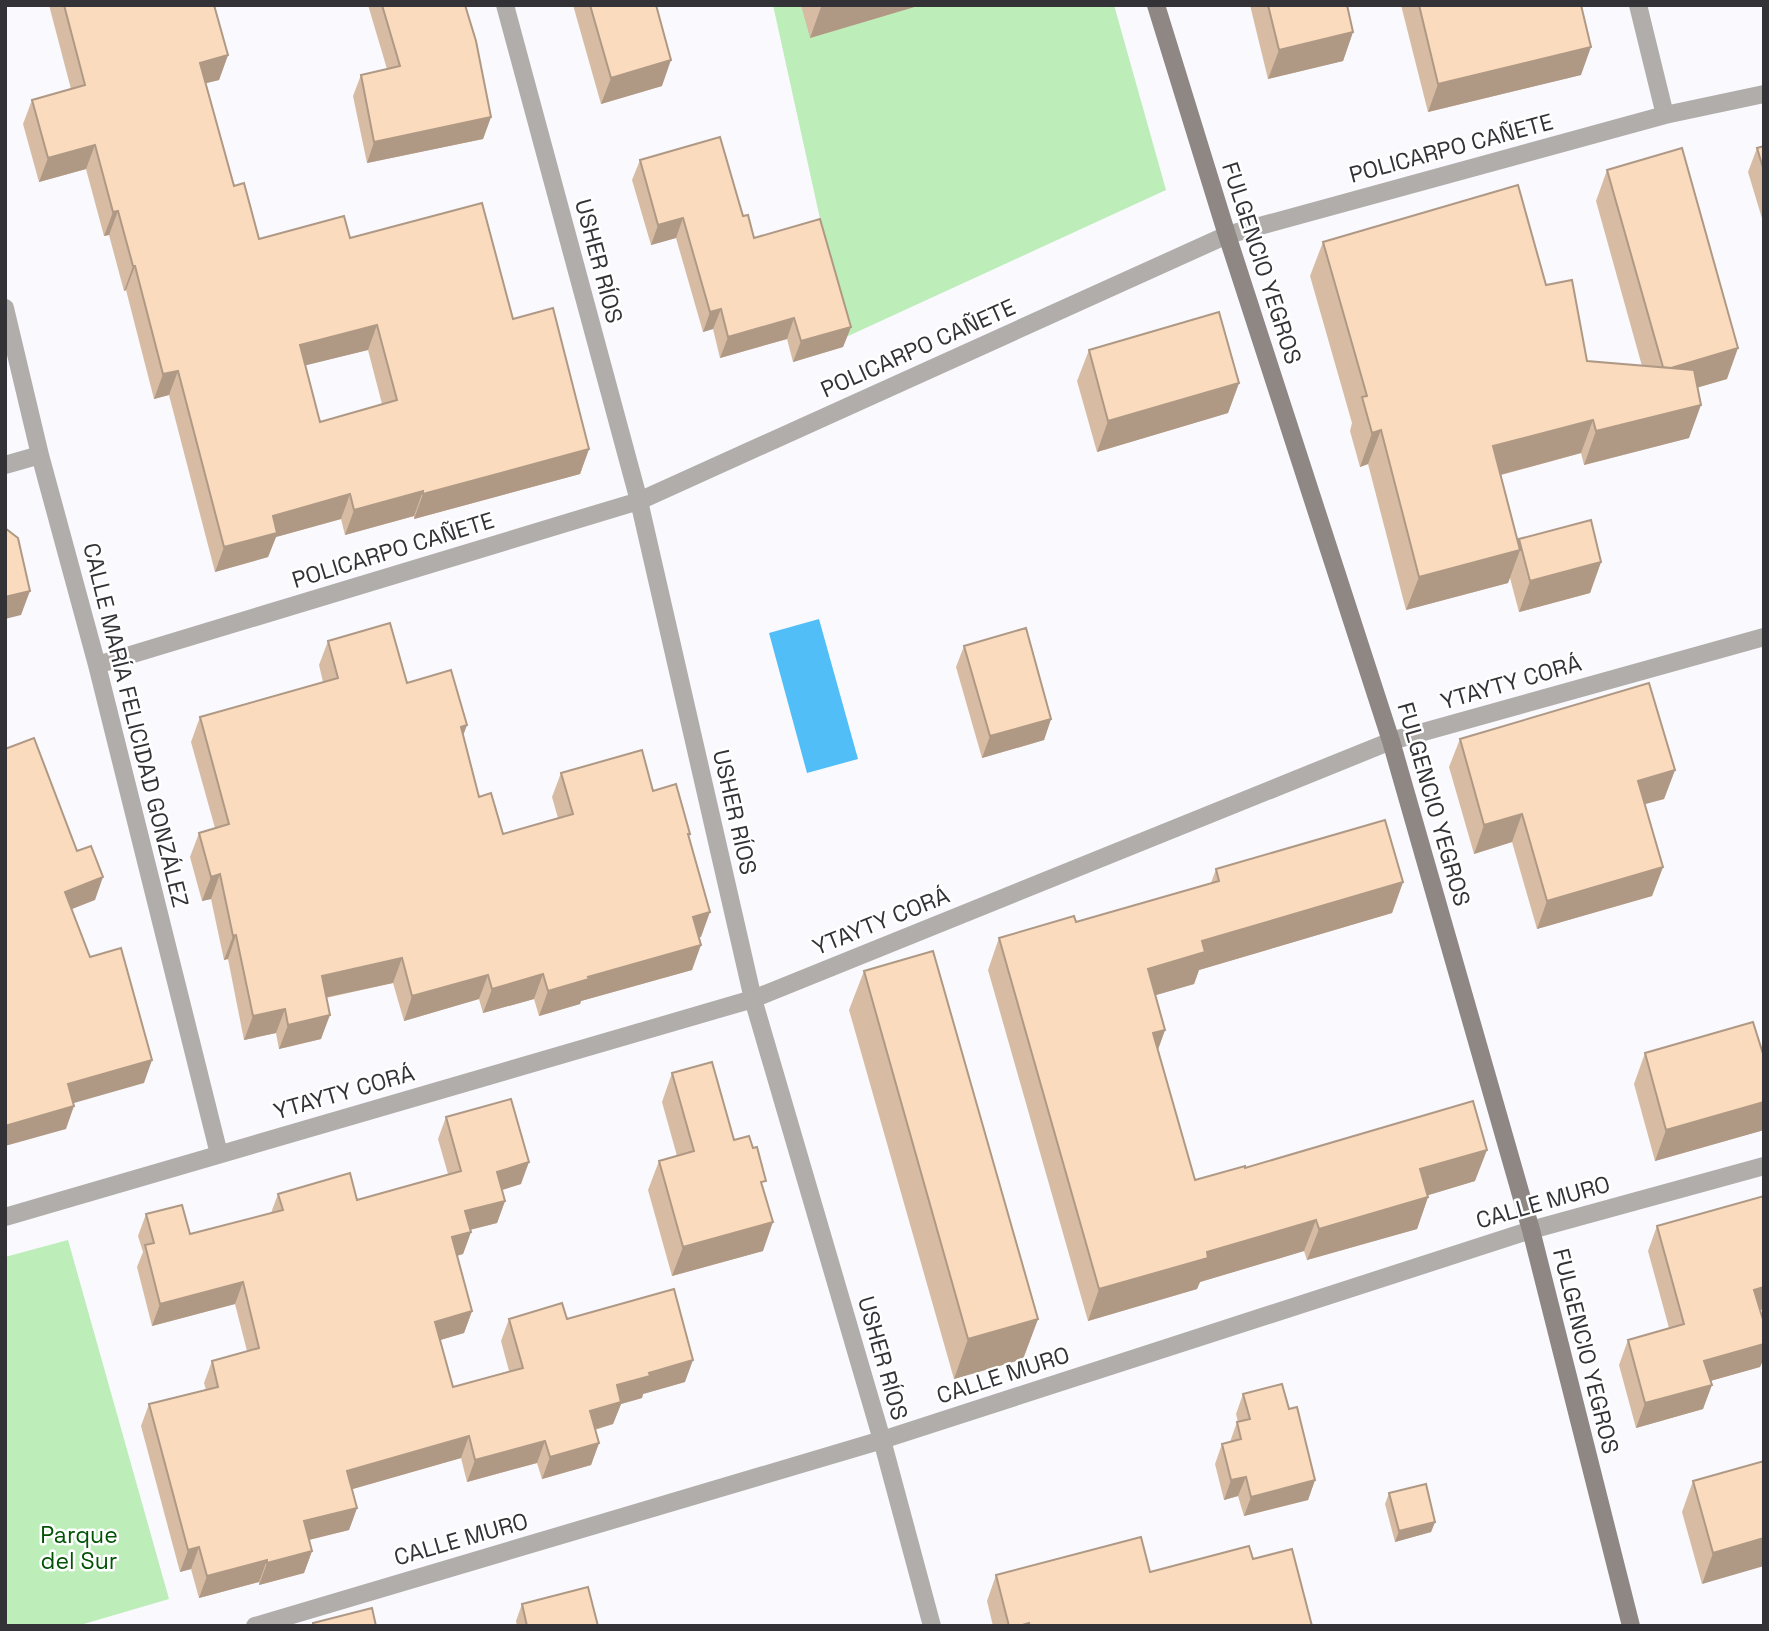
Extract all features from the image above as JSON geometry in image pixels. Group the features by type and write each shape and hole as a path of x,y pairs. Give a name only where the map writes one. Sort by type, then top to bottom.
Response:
{"street":[{"name":"USHER RÍOS","path":"505,5 639,501 753,999 882,1440 932,1626"},
{"name":"FULGENCIO YEGROS","path":"1156,5 1227,235 1391,741 1531,1230 1631,1626"},
{"path":"1638,5 1665,115"},
{"name":"POLICARPO CAÑETE","path":"97,665 639,501 1227,235 1665,115 1764,94"},
{"name":"CALLE MARÍA FELICIDAD GONZÁLEZ","path":"5,308 40,455 97,665 219,1154"},
{"path":"5,465 40,455"},
{"name":"YTAYTY CORÁ","path":"5,1217 753,999 1391,741 1764,636"},
{"name":"CALLE MURO","path":"255,1626 882,1440 1531,1230 1764,1166"}],"green space":[{"path":"773,5 1114,5 1166,190 846,337"},
{"name":"Parque del Sur","path":"68,1240 169,1599 77,1626 5,1626 5,1257"}],"water":[{"path":"819,619 858,759 807,773 769,633"}],"building":[{"path":"64,5 214,5 228,55 200,63 234,186 244,183 259,239 344,216 350,238 482,203 513,319 553,308 589,449 354,510 350,494 273,516 277,533 224,547 178,371 163,374 135,266 118,211 113,212 95,145 48,158 32,100 85,85","holes":["377,325 397,400 320,422 300,345"]},
{"path":"382,5 465,5 476,41 491,117 374,142 361,75 400,66"},
{"path":"590,5 656,5 671,60 611,78"},
{"path":"1268,5 1347,5 1353,32 1279,50"},
{"path":"1419,5 1581,5 1591,47 1438,84"},
{"path":"720,137 743,216 748,215 754,238 820,219 851,327 801,341 794,318 728,337 721,309 710,312 683,218 658,225 640,160"},
{"path":"1764,146 1764,171 1757,148"},
{"path":"1682,148 1738,348 1671,368 1663,367 1607,170"},
{"path":"1518,185 1546,285 1572,280 1587,361 1694,370 1701,405 1596,431 1593,420 1493,446 1520,550 1419,577 1381,430 1372,433 1362,397 1367,396 1323,242"},
{"path":"1219,312 1239,383 1108,421 1089,350"},
{"path":"1591,520 1601,562 1530,581 1519,539"},
{"path":"5,528 18,538 30,591 5,597"},
{"path":"390,623 407,683 451,670 467,725 461,727 479,797 491,793 503,834 573,814 561,773 642,750 653,791 676,784 710,912 693,917 701,945 548,991 543,974 492,989 488,975 412,996 402,958 322,976 330,1015 288,1025 285,1009 253,1016 220,874 211,877 199,833 229,824 200,717 338,678 328,641"},
{"path":"1026,628 1051,719 990,736 964,646"},
{"path":"1649,683 1675,770 1638,781 1663,867 1547,901 1522,814 1484,825 1460,739"},
{"path":"34,738 77,851 91,846 103,877 65,892 90,957 121,948 152,1060 68,1084 74,1106 5,1126 5,749"},
{"path":"1385,820 1403,882 1202,941 1205,952 1148,969 1165,1030 1153,1033 1195,1180 1245,1168 1473,1101 1487,1150 1420,1169 1428,1197 1319,1229 1316,1220 1207,1252 1208,1258 1099,1289 999,938 1074,916 1076,922 1219,881 1216,869"},
{"path":"933,951 1038,1319 968,1339 864,971"},
{"path":"1753,1022 1764,1057 1764,1102 1666,1130 1645,1053"},
{"path":"712,1062 734,1140 749,1136 753,1148 757,1147 766,1181 761,1182 773,1222 683,1247 659,1161 694,1151 672,1073"},
{"path":"511,1099 529,1162 497,1172 505,1201 465,1211 471,1232 452,1237 472,1311 435,1322 453,1387 523,1368 509,1319 562,1303 567,1319 674,1289 693,1360 617,1385 621,1402 590,1411 599,1443 550,1457 545,1441 475,1460 469,1436 347,1471 357,1508 304,1521 312,1551 207,1576 199,1547 188,1550 149,1404 218,1387 212,1361 259,1348 243,1282 160,1304 145,1245 154,1243 146,1214 182,1205 190,1234 283,1210 278,1194 350,1173 357,1200 461,1171 446,1117"},
{"path":"1764,1196 1764,1287 1754,1290 1764,1323 1764,1344 1704,1361 1712,1385 1645,1403 1628,1340 1684,1324 1657,1226"},
{"path":"1282,1384 1289,1409 1297,1407 1315,1480 1251,1497 1246,1477 1231,1480 1222,1444 1241,1439 1237,1422 1250,1419 1243,1394"},
{"path":"1764,1461 1764,1538 1713,1553 1693,1481"},
{"path":"1426,1484 1435,1522 1399,1531 1389,1493"},
{"path":"1141,1537 1150,1572 1249,1546 1253,1559 1292,1549 1312,1626 1030,1626 1029,1623 1009,1626 996,1575"},
{"path":"588,1587 598,1626 527,1626 522,1604"},
{"path":"372,1608 376,1626 313,1626 313,1623"}]}
